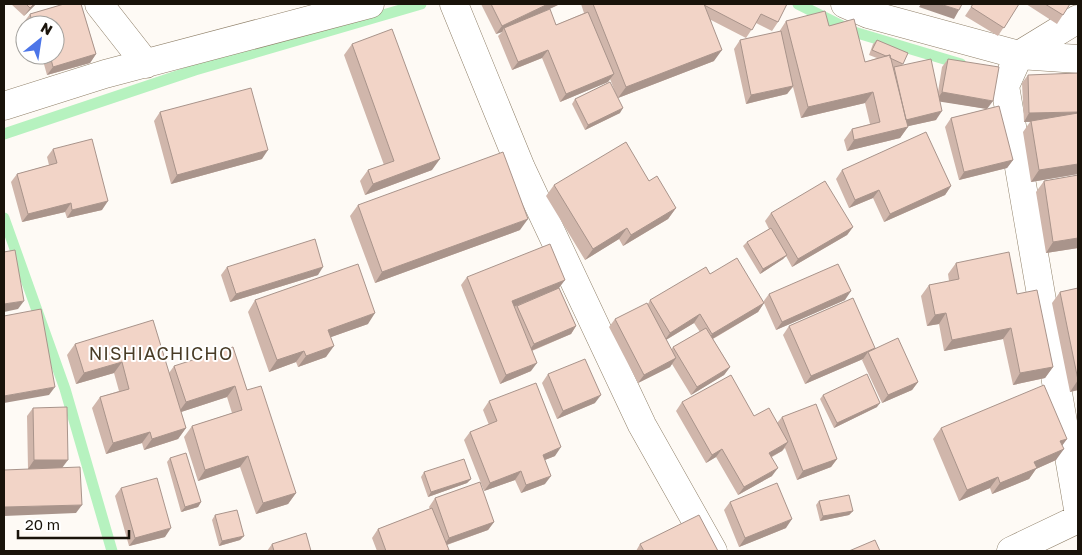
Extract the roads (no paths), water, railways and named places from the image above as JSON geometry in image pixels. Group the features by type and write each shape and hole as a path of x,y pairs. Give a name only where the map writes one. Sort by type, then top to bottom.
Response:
{"street":[{"path":"99,4 146,64"},
{"path":"4,106 105,74 370,4"},
{"path":"454,4 525,177 642,425 713,551"},
{"path":"845,4 868,14 1019,55 1078,60"},
{"path":"1078,19 1019,55 1006,86 1078,510"},
{"path":"1011,551 1078,519"}],"waterway":[{"path":"4,134 195,70 421,4"},
{"path":"798,4 854,32 961,64"},
{"path":"4,218 65,389 112,551"}],"district":[{"name":"NISHIACHICHO","path":"161,353"}]}
